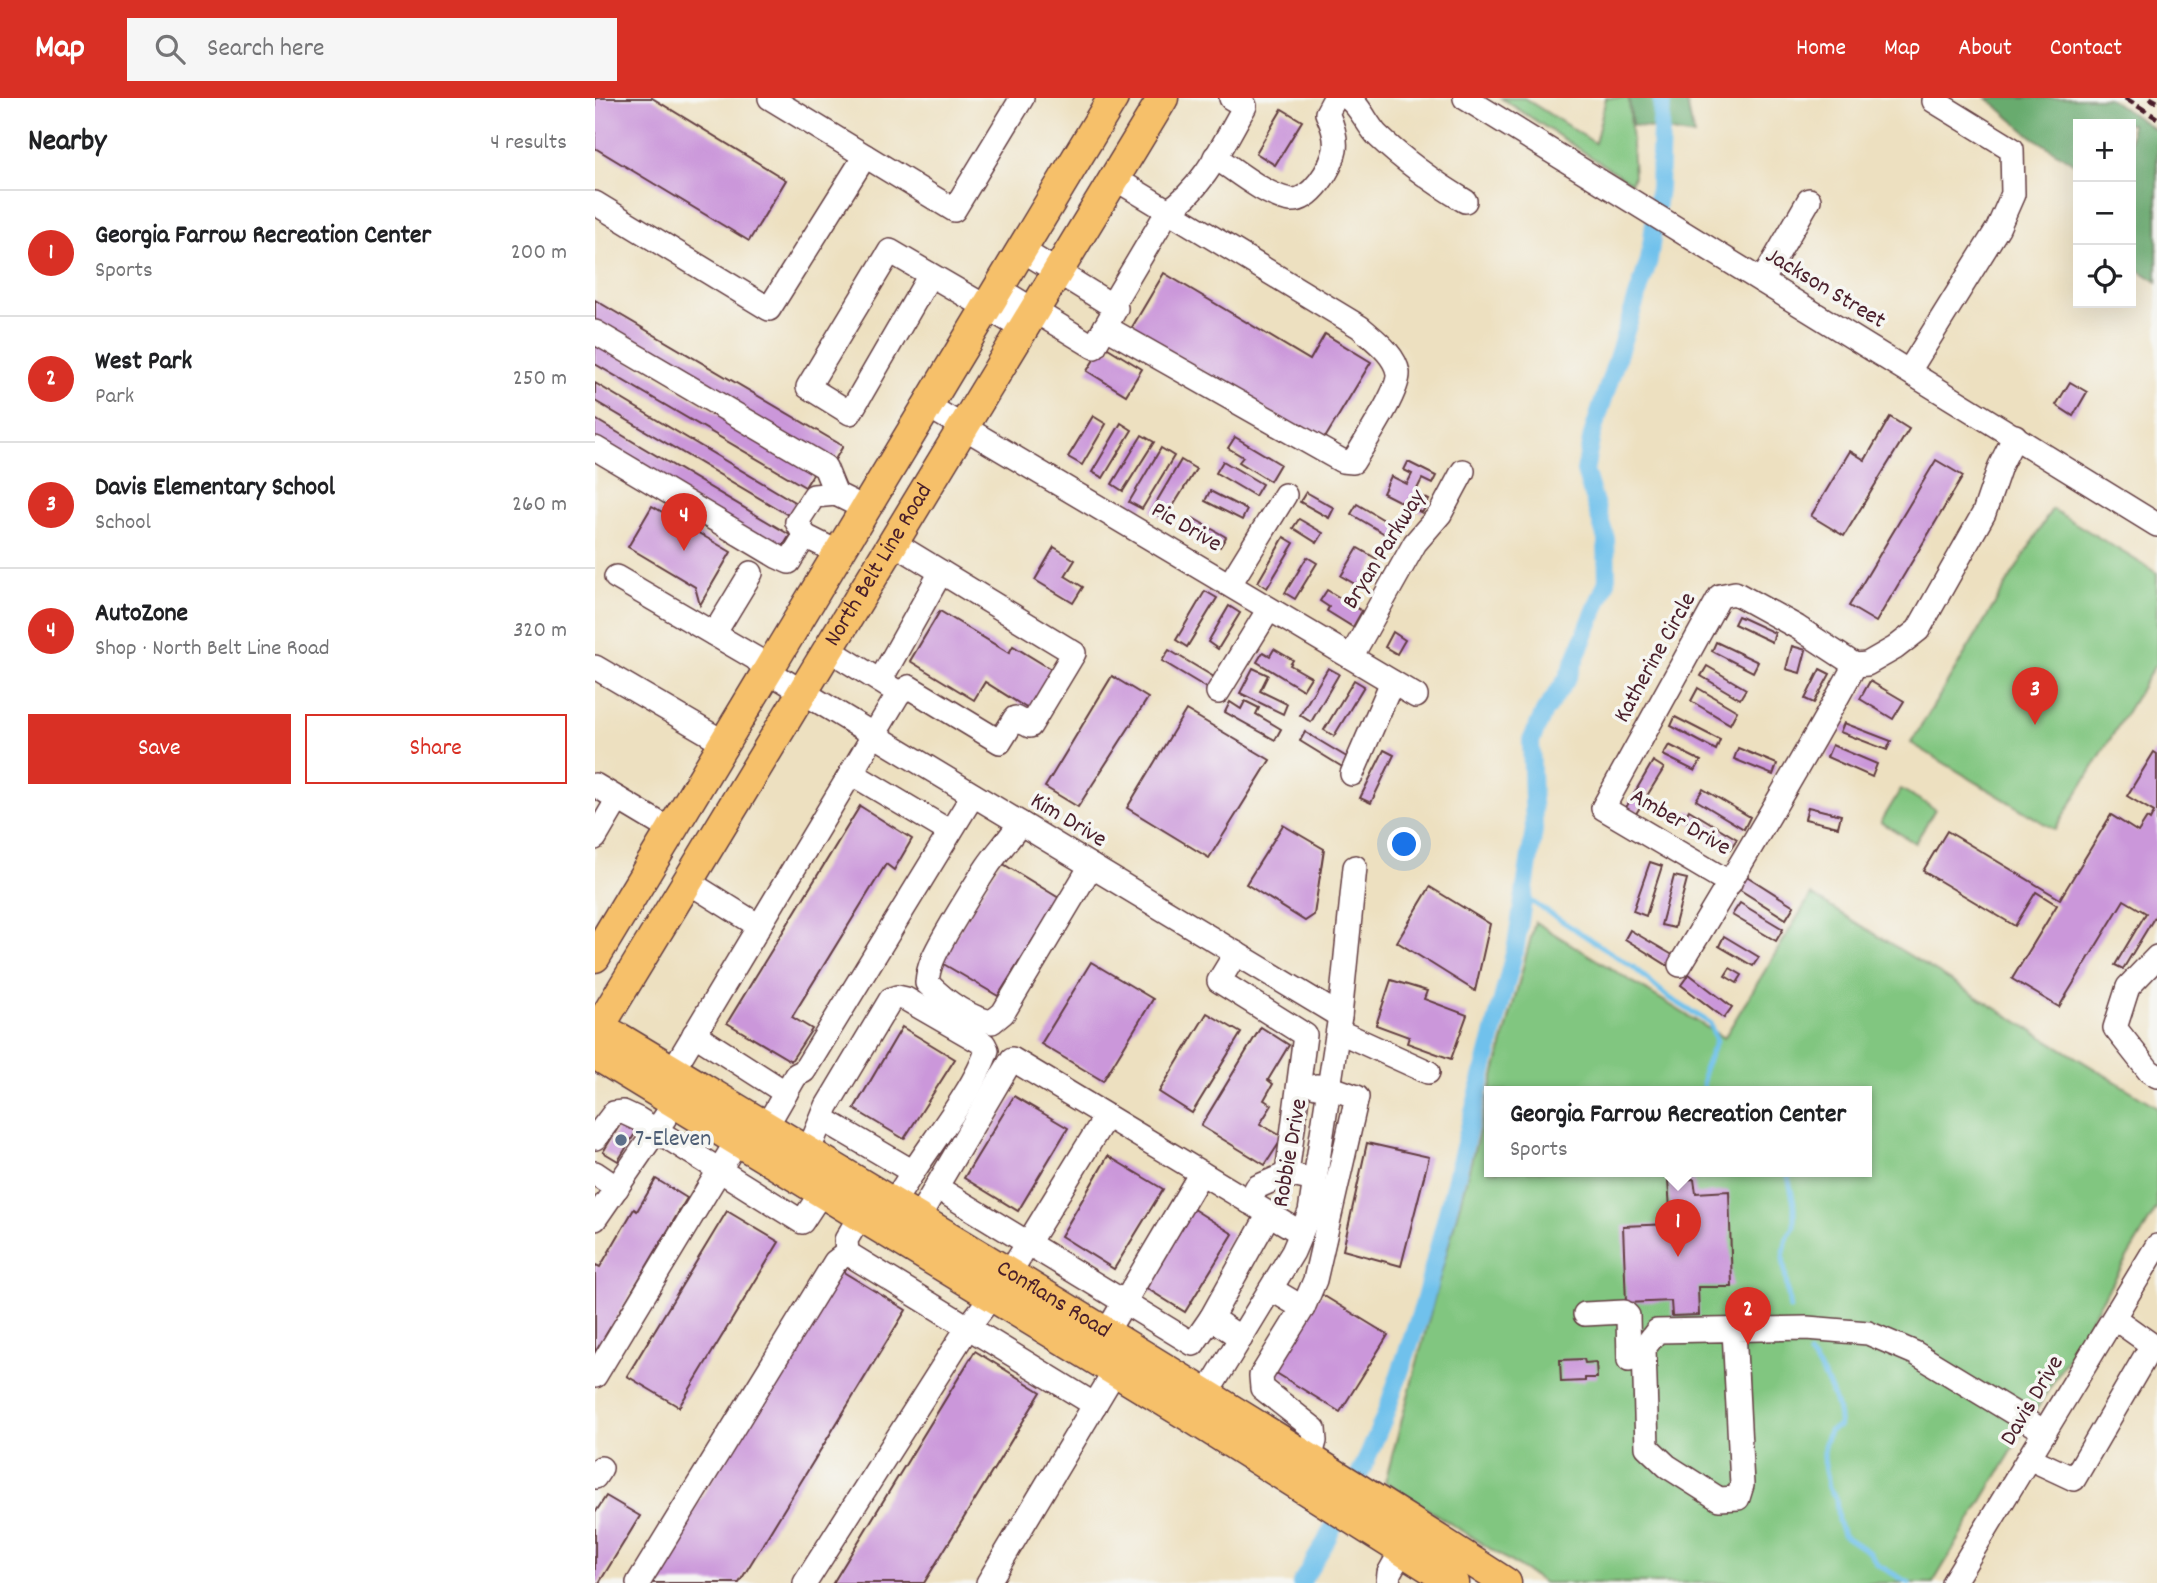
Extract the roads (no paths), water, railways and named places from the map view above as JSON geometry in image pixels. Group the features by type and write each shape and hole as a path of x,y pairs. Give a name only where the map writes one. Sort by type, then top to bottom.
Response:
{"main road":[{"name":"North Belt Line Road","path":"595,957 1113,98"},
{"name":"North Belt Line Road","path":"596,1035 962,426 1163,98"},
{"name":"Conflans Road","path":"596,1035 673,1070 808,1152 833,1178 860,1216 1106,1333 1199,1407"},
{"name":"Conflans Road","path":"596,1035 675,1103 737,1141 906,1210 1115,1371 1199,1407 1314,1473 1454,1583"},
{"name":"Conflans Road","path":"1394,1534 1506,1583"}],"street":[{"path":"770,98 954,210 1022,98"},
{"path":"930,275 850,413 808,387 890,251 930,275 993,298 1028,319 1094,347 1168,211 1180,203 1205,172 1245,106 1231,98"},
{"path":"1215,157 1269,192 1292,201 1305,196 1320,183 1335,149 1334,129 1327,113 1335,98"},
{"path":"1348,98 1354,102 1378,135 1439,185 1465,201"},
{"name":"Jackson Street","path":"1465,98 2157,525"},
{"path":"1909,371 1998,229 2013,194 2012,149 1934,101"},
{"path":"595,203 769,309 866,156"},
{"path":"1022,250 1057,271 1109,316 1342,461 1353,462 1395,388 1398,373 1389,355 1360,327 1114,178"},
{"path":"1762,282 1809,201"},
{"path":"595,332 825,467 836,494"},
{"name":"Pic Drive","path":"929,406 1416,696"},
{"path":"1680,965 1855,665 1867,664 1895,648 1918,629 1983,513 2000,466 2015,436"},
{"path":"595,449 789,562 805,536"},
{"name":"Bryan Parkway","path":"1351,657 1415,543 1440,514 1463,471"},
{"path":"839,553 805,536 797,522 814,496 836,494 866,509"},
{"path":"1230,584 1285,495"},
{"path":"828,649 890,687 909,687 1000,742 1015,718 1030,726 1074,653 892,542"},
{"path":"673,1070 874,735 890,687 941,572"},
{"path":"714,634 751,573"},
{"name":"Kim Drive","path":"617,577 755,658 768,671 1283,982 1339,1024 1428,1072"},
{"name":"Katherine Circle","path":"1603,808 1720,596 1735,593 1797,627 1855,665"},
{"path":"1218,692 1269,609"},
{"path":"595,667 725,743"},
{"path":"1352,774 1392,682"},
{"path":"851,773 950,832"},
{"path":"595,785 672,831"},
{"path":"766,1126 796,1075 804,1071 973,795"},
{"path":"598,828 618,799"},
{"name":"Amber Drive","path":"1603,808 1730,883"},
{"path":"1020,823 989,864 959,911 927,973 927,983 938,994 977,1019 992,1022 1003,1013 1091,866"},
{"name":"Robbie Drive","path":"1199,1407 1271,1289 1310,1212 1339,1024 1355,867"},
{"path":"687,881 759,926"},
{"path":"1236,953 1219,981 1305,1035 1287,1174"},
{"path":"2157,957 2128,987 2115,1028 2149,1072 2157,1076"},
{"path":"1266,1010 1283,982"},
{"path":"808,1152 827,1106 891,999 906,999 984,1044 987,1050 983,1060 913,1172 906,1210"},
{"path":"694,1034 786,1093"},
{"path":"906,1210 936,1187 1012,1059 1269,1214 1318,1265"},
{"path":"1299,1085 1329,1087 1357,1097 1315,1280 1303,1308 1261,1376 1262,1388 1314,1429 1314,1473"},
{"path":"595,1219 675,1103"},
{"path":"595,1138 614,1113 623,1112 803,1222 833,1178 865,1142"},
{"path":"805,1583 968,1327 1001,1285 1028,1244 1107,1116"},
{"path":"823,1119 913,1172"},
{"path":"595,1376 737,1141"},
{"path":"595,1173 617,1188"},
{"path":"1106,1333 1201,1173"},
{"path":"1249,1202 1257,1187 1287,1174 1315,1180"},
{"path":"936,1187 1193,1344 1211,1318 1269,1214"},
{"path":"847,1253 846,1240 860,1216"},
{"name":"Davis Drive","path":"1954,1583 2157,1247"},
{"path":"847,1253 1095,1405"},
{"path":"638,1583 835,1262 847,1253"},
{"path":"1271,1289 1303,1308"},
{"path":"1585,1314 1624,1312 1628,1316 1629,1360"},
{"path":"1211,1318 1241,1338"},
{"path":"2029,1458 2074,1479 2152,1345 2114,1318"},
{"path":"1734,1329 1742,1485 1738,1498 1719,1499 1667,1466 1647,1447 1644,1348 1657,1331 1734,1329 1807,1328 1868,1333 1915,1353 2045,1432"},
{"path":"988,1583 1115,1371"},
{"path":"1388,1583 1394,1534"}],"waterway":[{"path":"1301,1583 1325,1543 1364,1465 1384,1418 1423,1306 1516,946 1534,830 1531,741 1544,712 1567,679 1607,581 1606,539 1585,471 1592,435 1649,260 1659,188 1662,98"},
{"path":"1523,896 1633,967 1668,997 1710,1023 1716,1041 1704,1069 1703,1086"},
{"path":"1788,1177 1794,1204 1794,1227 1787,1238 1783,1257 1790,1309"},
{"path":"1809,1355 1825,1379 1839,1418 1839,1426 1829,1431 1824,1446 1824,1460 1829,1488 1836,1498 1838,1521 1843,1535 1870,1553 1878,1565 1909,1583"}],"railway":[{"path":"2125,98 2157,118"},
{"path":"2150,98 2157,102"}],"place":[{"name":"AutoZone","path":"684,551"},
{"name":"Davis Elementary School","path":"2035,725"},
{"name":"7-Eleven","path":"621,1140"},
{"name":"Georgia Farrow Recreation Center","path":"1678,1257"},
{"name":"West Park","path":"1748,1345"}]}
